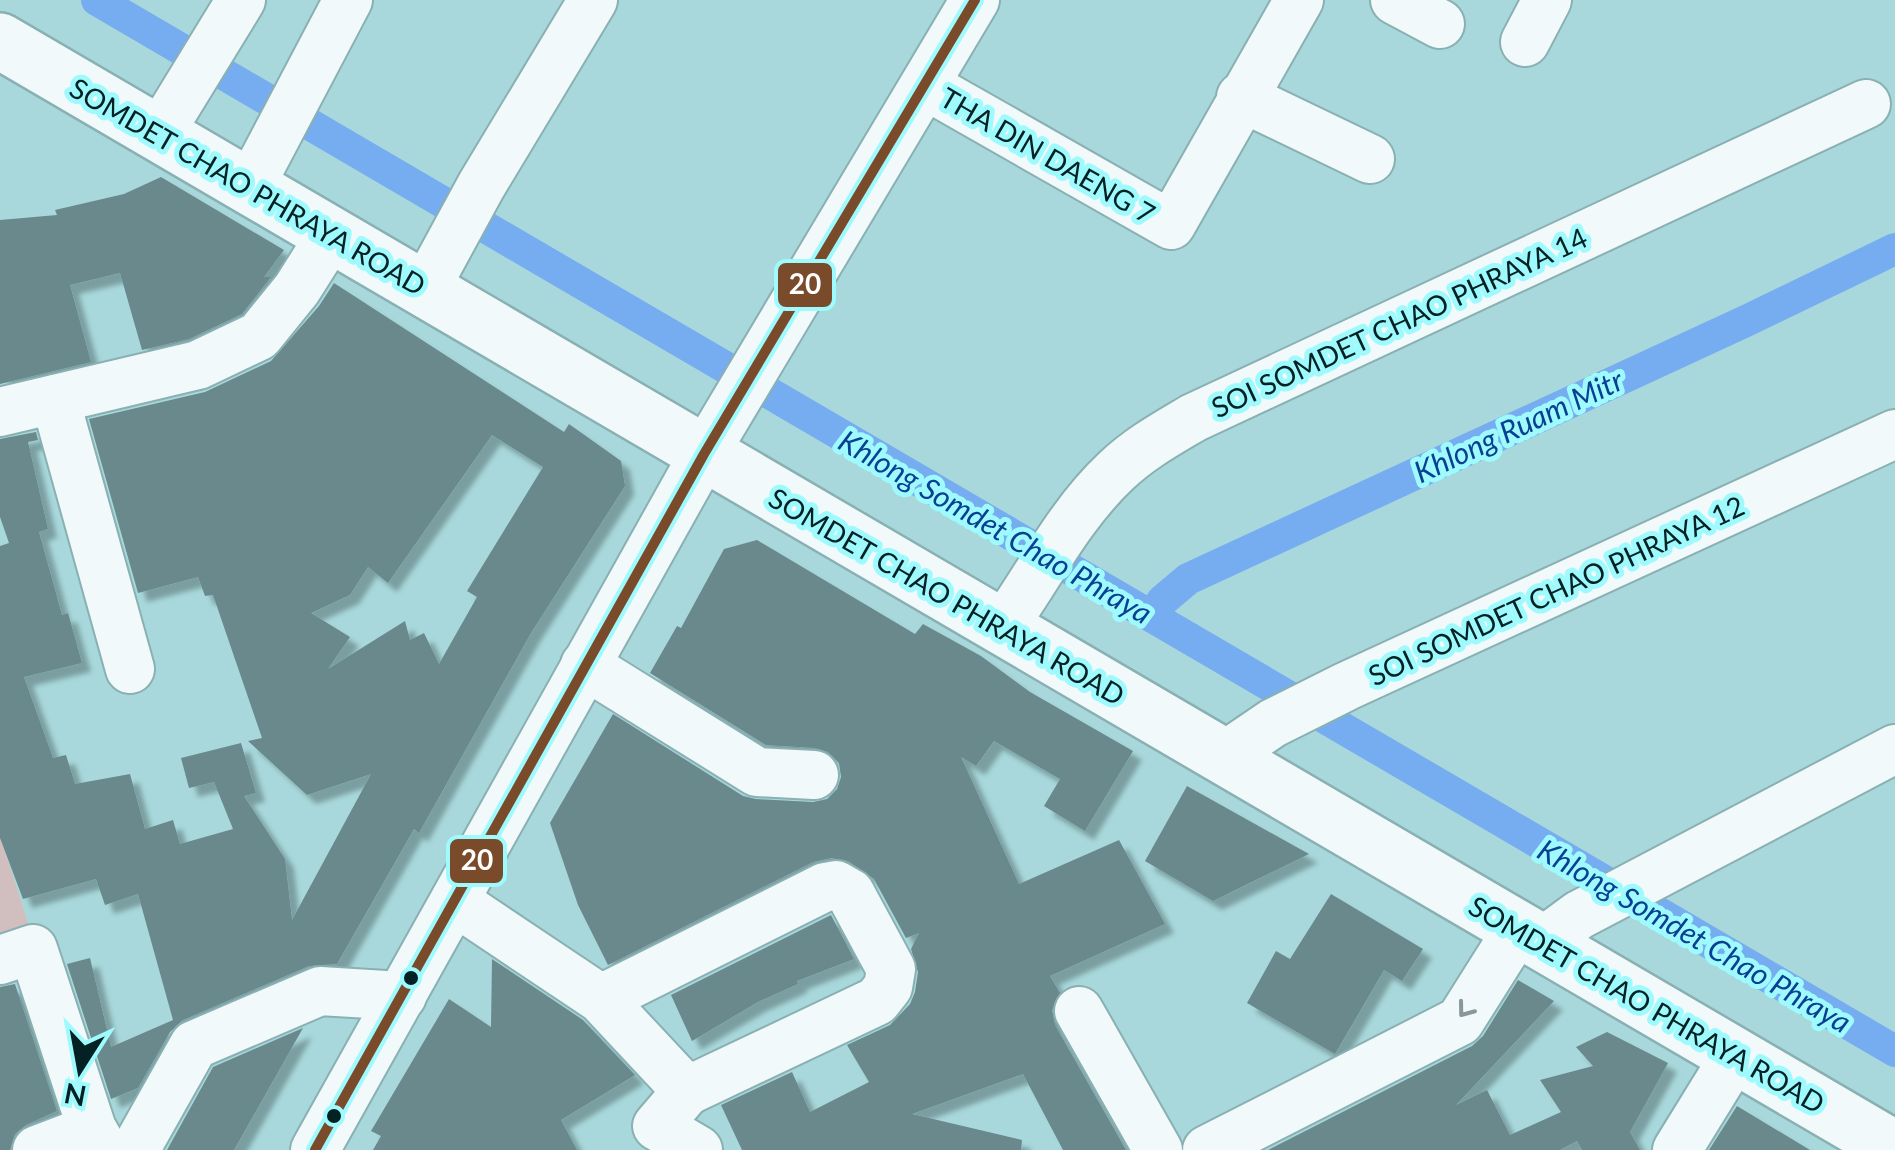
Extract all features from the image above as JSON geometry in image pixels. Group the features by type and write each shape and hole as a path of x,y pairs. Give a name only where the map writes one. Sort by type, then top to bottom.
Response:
{"main road":[{"name":"SOMDET CHAO PHRAYA ROAD","path":"0,41 425,289 717,435 1014,611 1223,757 1546,929 1735,1056 1895,1149"}],"street":[{"path":"249,188 348,0"},
{"path":"425,289 481,186 592,0"},
{"path":"315,1150 717,435 975,0"},
{"path":"1298,0 1242,97 1370,160"},
{"path":"1396,0 1440,24"},
{"path":"1525,42 1547,0"},
{"path":"159,134 229,18"},
{"name":"THA DIN DAENG 7","path":"925,86 1171,226 1242,97"},
{"name":"SOI SOMDET CHAO PHRAYA 14","path":"1014,611 1057,544 1114,472 1150,443 1193,418 1866,104"},
{"path":"0,412 198,366 259,336 297,289 331,235"},
{"path":"55,400 130,669"},
{"name":"SOI SOMDET CHAO PHRAYA 12","path":"1223,757 1273,723 1338,691 1895,434"},
{"path":"585,665 756,772 814,775"},
{"path":"1207,1150 1460,1021 1546,929 1895,749"},
{"path":"601,999 825,887 836,886 850,893 891,969 888,986 876,1000 687,1091 656,1126 698,1150"},
{"path":"456,902 601,999 687,1091"},
{"path":"0,960 33,949 98,1140 37,1150"},
{"path":"135,1150 194,1045 320,990 402,996"},
{"path":"1079,1010 1158,1150"},
{"path":"1678,1150 1735,1056"}],"shaded area":[{"path":"0,836 31,932 0,942"}],"building":[{"path":"161,177 284,250 264,277 271,277 242,314 189,339 142,350 120,273 70,285 91,362 0,384 0,220 57,215 55,210 124,194"},
{"path":"334,283 564,432 569,424 621,461 625,486 531,633 419,833 414,829 337,964 309,966 183,1020 170,1032 138,1088 111,1099 67,964 90,958 111,1047 173,1020 138,894 105,905 96,879 23,899 0,838 0,546 9,543 0,517 0,439 36,432 38,440 28,442 48,529 39,532 62,615 68,613 82,663 24,677 53,758 66,755 75,784 130,774 145,829 173,820 180,844 233,829 214,782 189,788 181,758 241,743 256,793 244,796 285,859 292,920 371,774 307,795 248,741 262,738 213,595 205,596 198,577 138,593 89,419 205,392 271,361","holes":["492,435 543,467 467,591 477,597 439,664 424,633 410,640 405,621 328,669 350,637 311,613 350,595 368,567 388,583"]},
{"path":"757,540 915,634 923,624 981,656 1030,692 1133,751 1085,831 1044,806 1060,779 994,741 976,766 961,757 1019,884 1119,840 1165,924 1050,976 1060,993 1052,1010 1055,1025 1126,1150 1063,1150 1023,1074 912,1114 1022,1140 1021,1150 742,1150 721,1105 792,1072 810,1112 869,1082 847,1045 890,1025 910,1004 915,992 918,972 911,949 919,933 906,938 874,879 848,861 831,858 813,862 608,965 578,905 550,823 613,714 743,796 813,802 827,799 837,789 841,777 839,763 828,752 766,745 650,673 677,626 681,628 724,549"},
{"path":"1187,786 1309,854 1213,901 1145,861"},
{"path":"1331,894 1423,949 1402,981 1384,970 1335,1054 1247,1003 1276,951 1290,959"},
{"path":"831,915 854,959 797,981 798,984 758,1002 692,1041 671,995"},
{"path":"492,959 583,1020 635,1075 561,1120 577,1150 373,1150 381,1136 371,1131 449,999 491,1027"},
{"path":"1518,980 1554,1001 1456,1105 1487,1090 1510,1135 1561,1112 1540,1080 1593,1066 1576,1047 1607,1032 1668,1063 1630,1132 1640,1150 1582,1150 1577,1141 1560,1150 1268,1150 1472,1046 1483,1036"},
{"path":"15,984 57,1111 26,1125 15,1134 10,1150 0,1150 0,987"},
{"path":"303,1028 234,1150 167,1150 213,1067"},
{"path":"1737,1106 1810,1150 1709,1150"}],"waterway":[{"name":"Khlong Somdet Chao Phraya","path":"97,0 1895,1051"},
{"name":"Khlong Ruam Mitr","path":"1153,617 1162,601 1188,579 1895,249"}],"transit line":[{"name":"20","path":"315,1150 704,454 975,0"}]}
